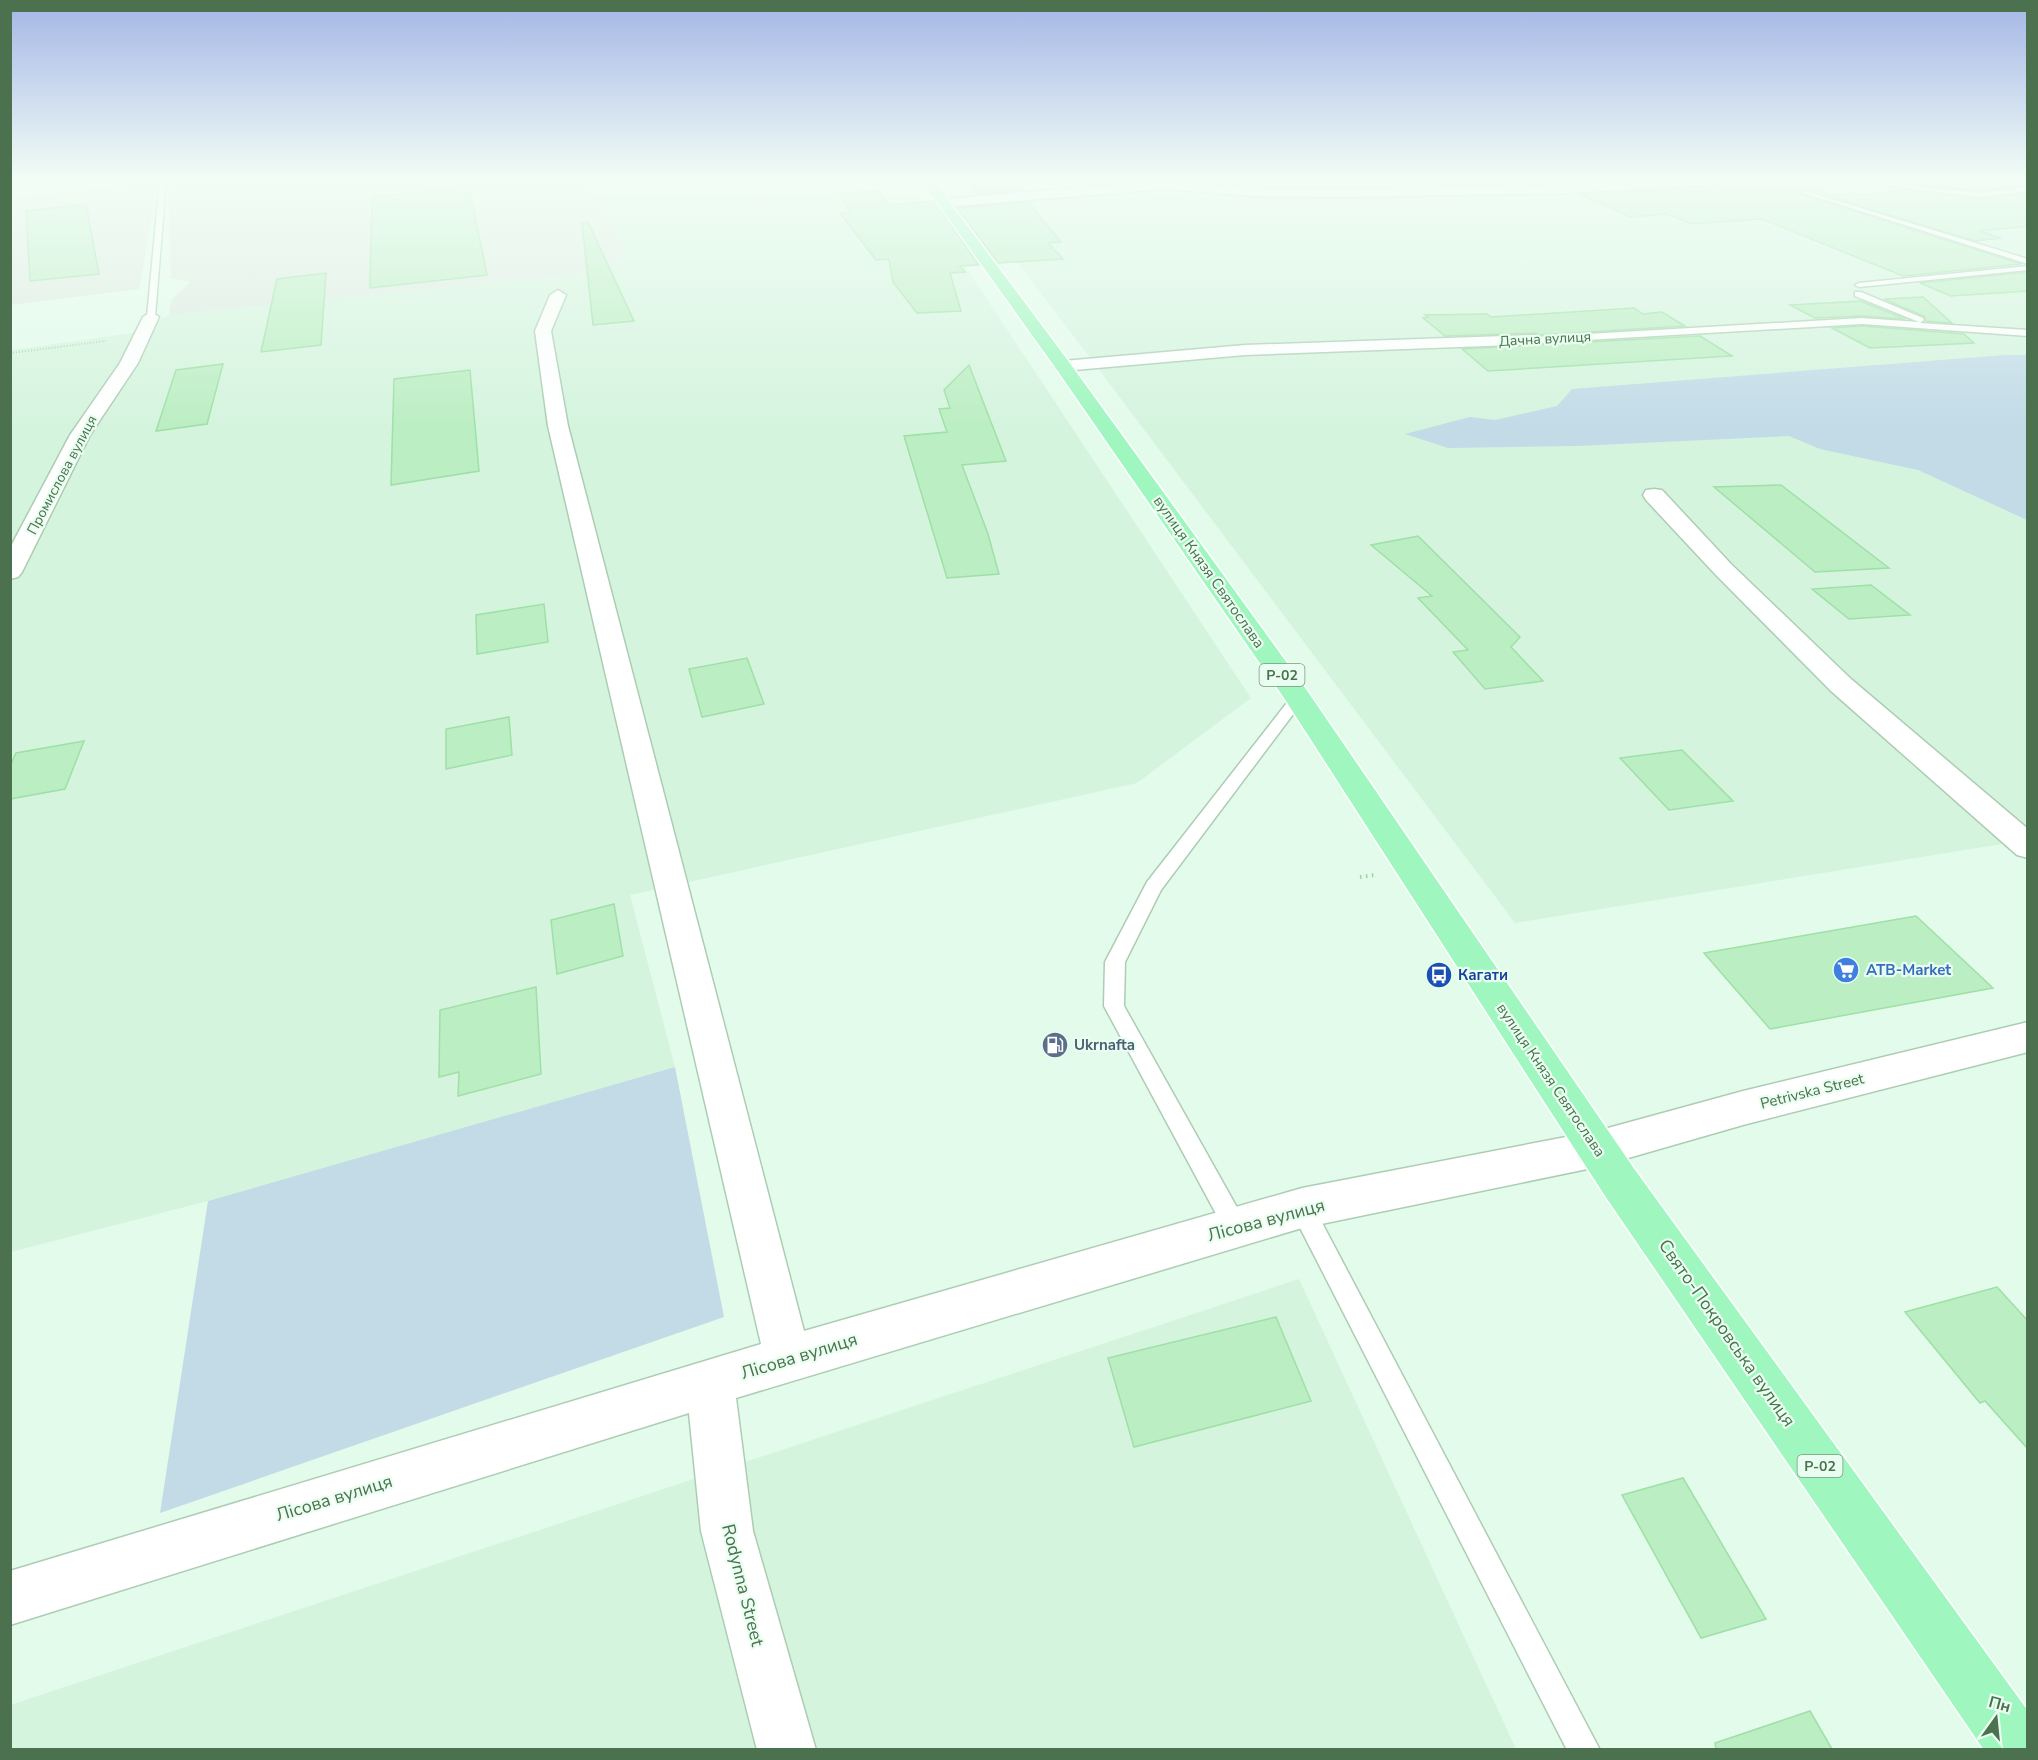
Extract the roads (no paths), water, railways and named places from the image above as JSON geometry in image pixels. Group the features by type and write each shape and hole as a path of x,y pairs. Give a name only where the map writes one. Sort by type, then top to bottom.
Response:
{"main road":[{"name":"вулиця Князя Святослава","path":"987,262 1298,698 1609,1166"},
{"name":"Свято-Покровська вулиця","path":"1609,1166 2020,1749"}],"street":[{"path":"558,295 543,331 558,426 788,1360"},
{"name":"Промислова вулиця","path":"10,572 80,435 129,363 152,317"},
{"name":"Дачна вулиця","path":"1063,366 1245,351 1536,340"},
{"path":"1654,495 1724,569 1841,685 2028,847"},
{"name":"Petrivska Street","path":"1609,1166 1743,1108 2028,1037"},
{"name":"Лісова вулиця","path":"10,1598 710,1382 1302,1208 1609,1166"},
{"name":"Rodynna Street","path":"710,1382 727,1531 787,1749"}],"lane":[{"path":"152,317 157,262"},
{"path":"1935,326 1858,289 2028,268"},
{"name":"Дачна вулиця","path":"1536,340 1862,321 2028,333"},
{"path":"1236,1228 1114,1006 1115,962 1153,887 1298,698"},
{"path":"1302,1208 1584,1749"}],"place":[{"name":"ATB-Market","path":"1846,970"},
{"name":"Кагати","path":"1439,975"},
{"name":"Ukrnafta","path":"1055,1045"}]}
